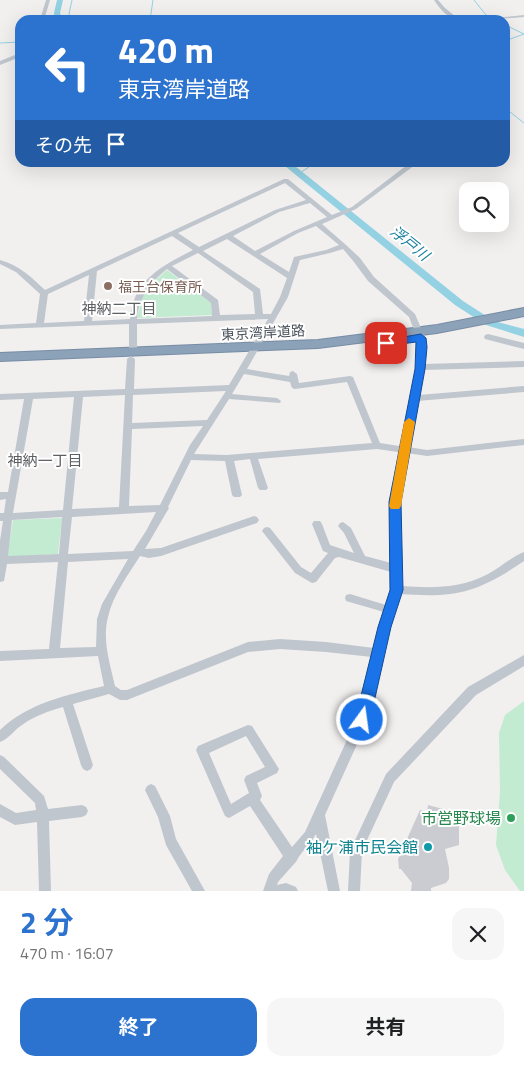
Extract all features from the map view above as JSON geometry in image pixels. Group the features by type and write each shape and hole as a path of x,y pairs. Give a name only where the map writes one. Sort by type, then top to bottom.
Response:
{"highway":[{"name":"東京湾岸道路","path":"420,335 524,312"},
{"name":"東京湾岸道路","path":"0,357 132,355 331,348 524,318"},
{"name":"東京湾岸道路","path":"0,364 132,355"}],"street":[{"path":"44,15 48,0"},
{"path":"436,0 451,15"},
{"path":"510,17 524,16"},
{"path":"0,63 15,56"},
{"path":"254,254 317,223 354,208 409,167"},
{"path":"44,293 286,180 332,217"},
{"path":"124,510 131,391 132,321 134,307 140,290 153,276 167,266 277,211 311,200"},
{"path":"269,891 273,878 309,836 362,720 396,590 395,502 422,347 420,335 412,316 371,279 344,246 317,223"},
{"path":"173,233 257,291 259,316"},
{"path":"228,236 291,277"},
{"path":"344,246 298,259 284,297 273,317 229,392 200,435 164,508 107,604 101,627 102,651 110,689 120,695 127,695 237,651 266,644 326,646 379,653"},
{"path":"0,262 7,263 15,268 44,293"},
{"path":"167,266 215,302 216,318"},
{"path":"88,323 93,270"},
{"path":"40,324 44,293"},
{"path":"0,327 40,324 273,317"},
{"path":"488,338 524,346"},
{"path":"420,367 524,364"},
{"path":"241,372 293,377 295,386 350,379 377,446"},
{"path":"414,398 524,389"},
{"path":"0,397 131,391 229,392 277,401"},
{"path":"54,652 79,393"},
{"path":"0,578 3,560 4,517 12,495 29,395"},
{"path":"129,426 209,423"},
{"path":"188,457 229,458 377,446 427,453 524,442"},
{"path":"253,456 263,488"},
{"path":"229,458 237,495"},
{"path":"0,496 12,495"},
{"path":"4,517 164,508"},
{"path":"3,560 136,553 149,554 161,552 254,520"},
{"path":"317,524 326,548 396,569"},
{"path":"343,526 348,531 362,560"},
{"path":"267,531 298,570 312,579 332,556 339,553"},
{"path":"396,590 437,592 468,588 494,577 524,556"},
{"path":"350,598 390,610"},
{"path":"0,656 102,651"},
{"path":"354,891 356,851 390,778 472,691 524,660"},
{"path":"0,737 18,722 32,714 110,689"},
{"path":"67,702 87,765"},
{"path":"248,730 273,769 250,780 256,796 251,798 229,812 202,750 248,730"},
{"path":"0,761 40,800 43,817 45,891"},
{"path":"151,790 164,816 170,841 199,891"},
{"path":"251,798 292,858"},
{"path":"0,810 15,819 82,811"},
{"path":"319,816 334,891"},
{"path":"279,891 286,889 292,891"}],"green space":[{"path":"167,270 211,303 212,315 137,318 144,291"},
{"path":"62,518 58,554 7,557 13,520"},
{"name":"市営野球場","path":"524,701 524,891 520,891 505,870 496,845 500,791 499,733 505,715"}],"building":[{"name":"袖ケ浦市民会館","path":"428,805 443,809 443,816 459,819 459,845 445,849 449,868 449,879 446,883 431,888 431,891 411,891 412,883 399,869 398,859 420,810 427,812"}],"waterway":[{"name":"浮戸川","path":"58,15 60,0"},
{"path":"69,15 72,0"},
{"path":"151,15 153,0"},
{"path":"474,0 486,15"},
{"path":"510,27 524,34 510,39"},
{"path":"0,43 15,42"},
{"path":"510,112 524,123"},
{"name":"浮戸川","path":"290,167 459,303 490,323 524,333"},
{"path":"298,174 309,167"}],"slow traffic":[{"path":"395,506 409,422"}],"place":[{"name":"福王台保育所","path":"108,286"},
{"name":"市営野球場","path":"511,818"},
{"name":"袖ケ浦市民会館","path":"428,847"}],"district":[{"name":"神納二丁目","path":"119,308"},
{"name":"神納一丁目","path":"45,460"}],"route":[{"path":"362,720 384,627 396,590 395,502 403,449 420,369 422,347 421,338 386,343"}]}
